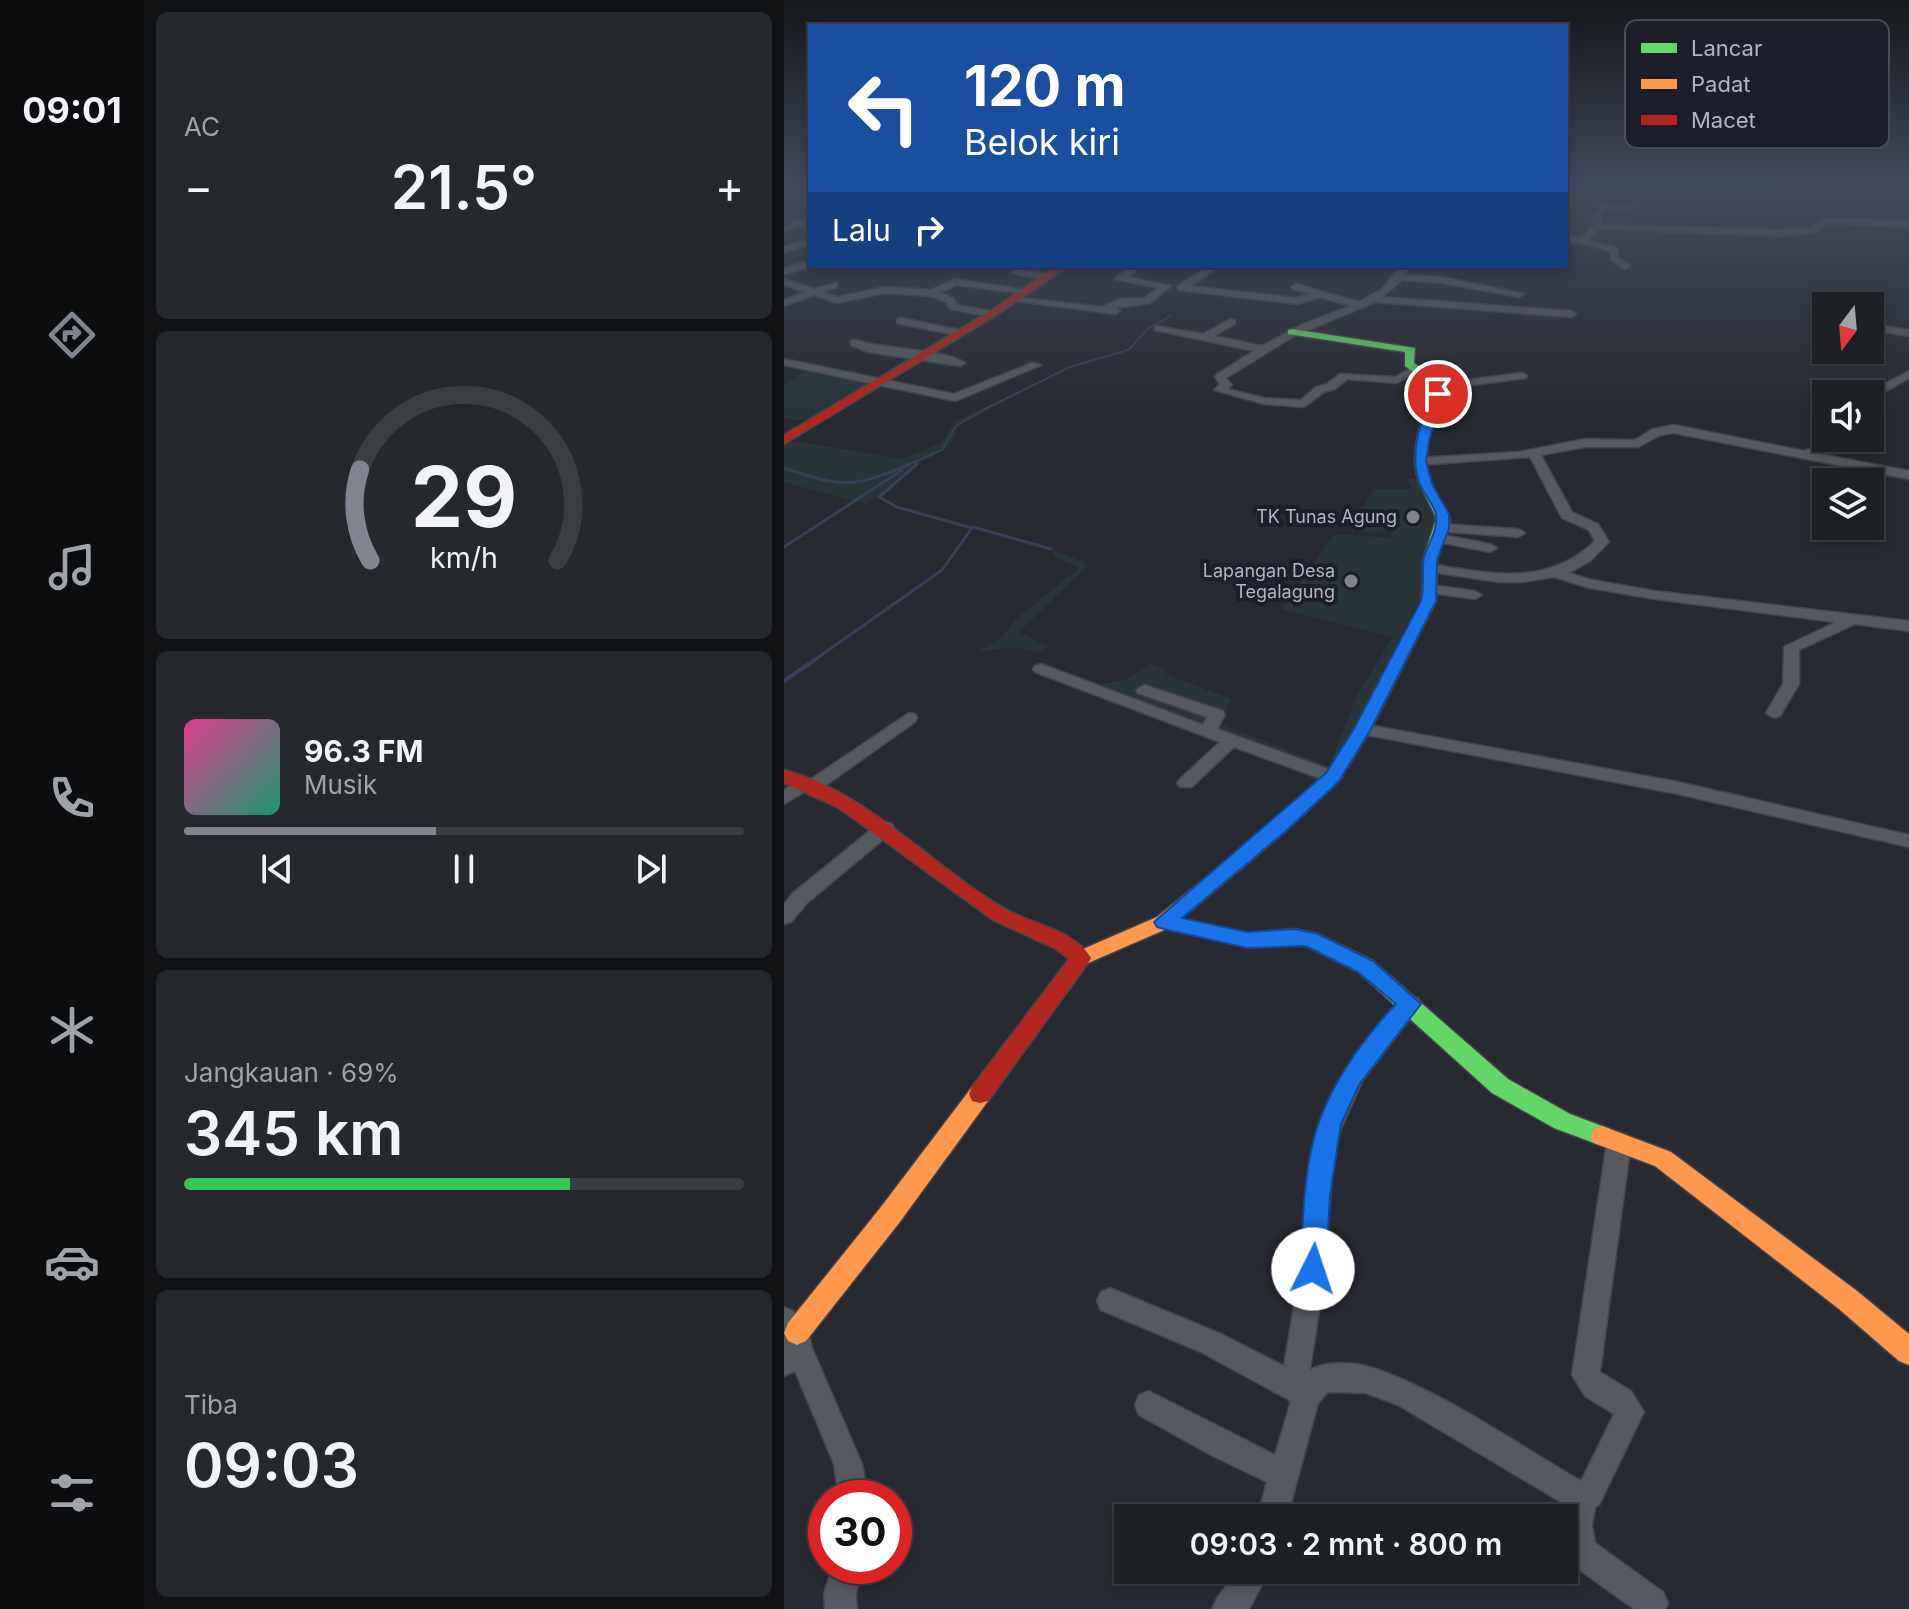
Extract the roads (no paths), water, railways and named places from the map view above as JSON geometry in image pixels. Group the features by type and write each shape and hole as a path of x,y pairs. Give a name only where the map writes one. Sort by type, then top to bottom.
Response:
{"street":[{"path":"1621,263 1625,266"},
{"path":"784,440 1021,296 1060,268"},
{"path":"1134,268 1120,279 1298,301 1319,294"},
{"path":"1184,288 1212,268"},
{"path":"1405,268 1400,277 1374,299 1292,332 1220,377 1226,385 1220,390 1264,401 1304,404 1320,389 1331,387 1344,376 1397,380 1415,369"},
{"path":"1015,271 1047,277"},
{"path":"1400,277 1442,280 1519,294"},
{"path":"784,282 840,300 883,290 932,293 950,300 953,307 992,314"},
{"path":"932,293 955,282 1133,314"},
{"path":"784,303 834,285"},
{"path":"1105,309 1121,302 1147,301 1166,286"},
{"path":"1296,287 1359,305"},
{"path":"1374,299 1443,308 1571,314"},
{"path":"901,321 960,333"},
{"path":"1205,337 1231,322"},
{"path":"1159,328 1265,350"},
{"path":"1884,329 1909,333"},
{"path":"1292,332 1407,349 1413,352 1409,362 1415,369 1441,386 1522,376"},
{"path":"855,343 868,349 960,363"},
{"path":"784,362 955,398 1036,365"},
{"path":"1884,388 1909,374"},
{"path":"851,1480 848,1464 791,1340 890,1215 1081,958 1164,922 1260,844 1333,777 1363,729 1429,601 1431,568 1443,514 1426,484 1420,461 1423,441 1441,386"},
{"path":"1420,461 1487,460 1585,443 1638,443 1657,432 1674,429 1909,475"},
{"path":"1807,454 1813,452"},
{"path":"1534,453 1567,515 1591,523 1602,542 1559,574"},
{"path":"1440,533 1518,533"},
{"path":"1440,533 1490,548"},
{"path":"1431,568 1493,578 1559,574 1619,590 1909,626"},
{"path":"1431,589 1475,595"},
{"path":"1774,713 1777,701 1788,691 1792,681 1789,654 1792,647 1854,619"},
{"path":"1041,669 1333,777"},
{"path":"1144,690 1217,715 1207,732"},
{"path":"784,798 810,785 909,718"},
{"path":"1363,729 1668,786 1909,841"},
{"path":"1186,783 1231,741"},
{"path":"784,776 844,801 998,913 1070,948 1081,958"},
{"path":"784,917 800,898 885,828"},
{"path":"1164,922 1247,940 1295,936 1311,939 1365,966 1500,1086 1562,1121 1663,1159 1848,1300 1909,1352"},
{"path":"1275,1504 1300,1390 1320,1168 1329,1124 1350,1080 1387,1028 1410,1004"},
{"path":"1582,1498 1589,1495 1629,1417 1627,1404 1593,1385 1586,1375 1619,1142"},
{"path":"1110,1301 1211,1343 1300,1390"},
{"path":"1300,1390 1322,1378 1366,1379 1407,1395 1582,1498"},
{"path":"1149,1405 1282,1474"},
{"path":"1582,1498 1577,1526 1581,1552 1652,1603"},
{"path":"841,1609 843,1584"},
{"path":"1228,1609 1248,1584"}],"waterway":[{"path":"905,466 942,450 956,426 979,412 1070,367 1128,350 1149,328 1172,315"},
{"path":"905,466 910,464"},
{"path":"813,661 942,570 972,528 897,507 879,497 917,464"},
{"path":"784,468 821,479 848,482 875,478 905,466"},
{"path":"784,547 902,470"},
{"path":"973,527 1051,549"},
{"path":"784,681 816,659"}],"place":[{"name":"TK Tunas Agung","path":"1413,517"},
{"name":"Lapangan Desa Tegalagung","path":"1351,581"}]}
